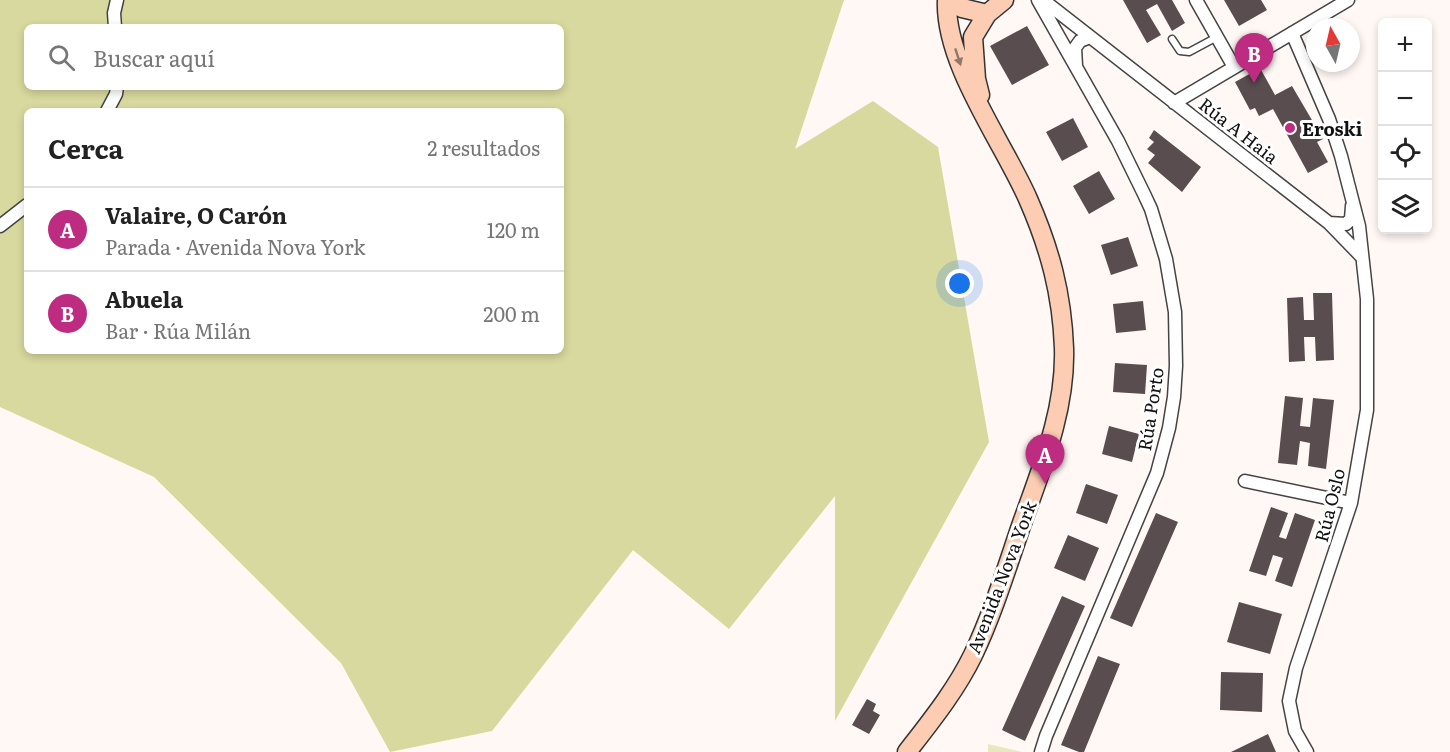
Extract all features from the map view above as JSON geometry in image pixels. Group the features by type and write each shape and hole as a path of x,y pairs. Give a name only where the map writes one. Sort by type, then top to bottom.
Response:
{"street":[{"path":"115,24 117,0"},
{"name":"Avenida Nova York","path":"907,752 942,707 973,656 1001,587 1056,419 1062,385 1064,350 1055,273 1045,238 1022,184 964,77 946,11 947,0"},
{"path":"953,0 962,8 987,14 1004,0"},
{"name":"Rúa Porto","path":"1038,0 1118,141 1151,209 1166,260 1175,312 1176,366 1169,428 1157,473 1041,752"},
{"name":"Rúa A Haia","path":"1043,0 1061,8 1090,37 1329,223 1361,256"},
{"path":"1196,0 1234,67"},
{"path":"1174,103 1348,0"},
{"name":"Rúa Porto","path":"1061,8 1066,39 1077,70"},
{"name":"Avenida Nova York","path":"985,114 976,79 973,37 987,14"},
{"name":"Rúa Oslo","path":"1292,33 1329,119 1352,196 1359,226 1366,299 1367,410 1351,503 1296,668 1289,701 1295,731 1307,752"},
{"path":"1077,70 1075,48 1080,41 1090,37"},
{"path":"109,108 117,90"},
{"path":"1329,223 1346,224 1351,219 1352,196"},
{"path":"0,226 24,207"},
{"path":"1245,481 1351,503"}],"lane":[{"path":"1172,39 1180,51 1189,52 1217,37"}],"shaded area":[{"path":"988,744 1022,752 988,752"}],"green space":[{"path":"0,0 844,0 795,149 873,101 938,147 989,442 835,721 835,496 729,629 633,550 492,731 390,752 341,663 154,477 0,407"}],"building":[{"path":"1123,0 1172,0 1185,23 1172,31 1157,4 1146,10 1161,35 1147,43"},
{"path":"1224,0 1261,0 1267,10 1239,26"},
{"path":"1027,26 1049,65 1012,85 990,46"},
{"path":"1260,68 1275,95 1292,86 1323,139 1317,142 1328,162 1308,173 1273,109 1259,116 1255,108 1250,110 1235,82"},
{"path":"1073,118 1088,147 1062,161 1046,132"},
{"path":"1154,130 1201,167 1182,192 1148,163 1155,155 1147,149 1154,142 1149,138"},
{"path":"1099,171 1115,199 1089,214 1073,186"},
{"path":"1128,237 1138,266 1111,275 1101,245"},
{"path":"1313,293 1332,293 1334,360 1316,361 1315,337 1304,337 1305,361 1289,362 1287,298 1303,297 1304,320 1314,320"},
{"path":"1143,301 1146,330 1116,333 1113,304"},
{"path":"1115,363 1147,365 1145,394 1113,392"},
{"path":"1285,396 1303,398 1300,426 1310,427 1313,398 1334,400 1326,469 1308,466 1310,443 1300,441 1297,465 1278,463"},
{"path":"1109,426 1139,434 1132,462 1102,454"},
{"path":"1086,484 1118,495 1107,524 1076,513"},
{"path":"1271,507 1288,513 1279,537 1286,539 1295,513 1315,520 1292,587 1275,581 1283,558 1273,555 1266,576 1249,571"},
{"path":"1156,513 1178,522 1132,627 1110,618"},
{"path":"1068,535 1099,548 1085,581 1054,568"},
{"path":"1062,596 1085,606 1025,741 1002,730"},
{"path":"1239,602 1282,614 1270,654 1227,642"},
{"path":"1098,656 1120,664 1084,752 1079,752 1061,745"},
{"path":"1221,672 1263,673 1262,712 1220,710"},
{"path":"867,699 876,704 873,711 880,715 869,734 852,725"},
{"path":"1268,734 1276,752 1231,752"}],"place":[{"name":"Abuela","path":"1254,83"},
{"name":"Eroski","path":"1290,128"},
{"name":"Valaire, O Carón","path":"1045,484"}]}
